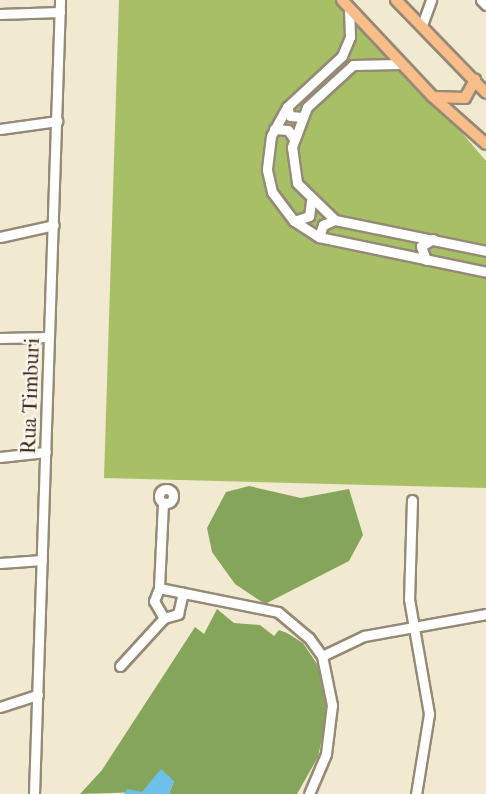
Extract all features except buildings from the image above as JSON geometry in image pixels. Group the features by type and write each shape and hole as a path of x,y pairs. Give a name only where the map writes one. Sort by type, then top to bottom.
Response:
{"main road":[{"path":"396,0 476,80 486,93"},
{"path":"346,4 400,64 486,144"},
{"path":"432,96 465,98 476,80"}],"street":[{"name":"Rua Timburi","path":"34,793 60,0"},
{"path":"422,25 431,0"},
{"path":"481,0 486,5"},
{"path":"346,4 350,38 342,56 287,107 274,129 267,170 272,192 294,221 319,237 486,272"},
{"path":"0,14 60,12"},
{"path":"400,64 353,65 302,117 294,139 297,183 311,201 335,220 486,251"},
{"path":"287,107 290,116 302,117"},
{"path":"0,129 57,121"},
{"path":"274,129 288,130 294,139"},
{"path":"294,221 309,216 311,201"},
{"path":"319,237 318,230 335,220"},
{"path":"0,237 54,225"},
{"path":"426,260 421,246 433,239"},
{"path":"457,266 467,258 463,246"},
{"path":"0,338 49,337"},
{"path":"0,457 46,452"},
{"path":"412,500 408,571 414,626 429,714 416,794"},
{"path":"163,503 159,588 154,601 164,618"},
{"path":"0,563 42,561"},
{"path":"159,588 278,612 294,622 322,656 331,732 309,794"},
{"path":"120,666 164,618 178,614 183,593"},
{"path":"322,656 364,636 486,614"},
{"path":"0,706 38,695"}],"green space":[{"path":"119,0 349,0 486,161 486,488 104,478"},
{"path":"249,486 301,498 349,489 363,535 349,561 265,604 235,584 212,552 207,528 226,492"},
{"path":"217,609 234,623 260,625 274,636 279,630 287,633 303,643 317,664 326,698 325,724 318,757 297,794 169,794 174,781 142,792 80,794 102,770 195,627 204,634"}],"water":[{"path":"161,769 174,781 169,794 124,794 127,789 142,792"}]}
